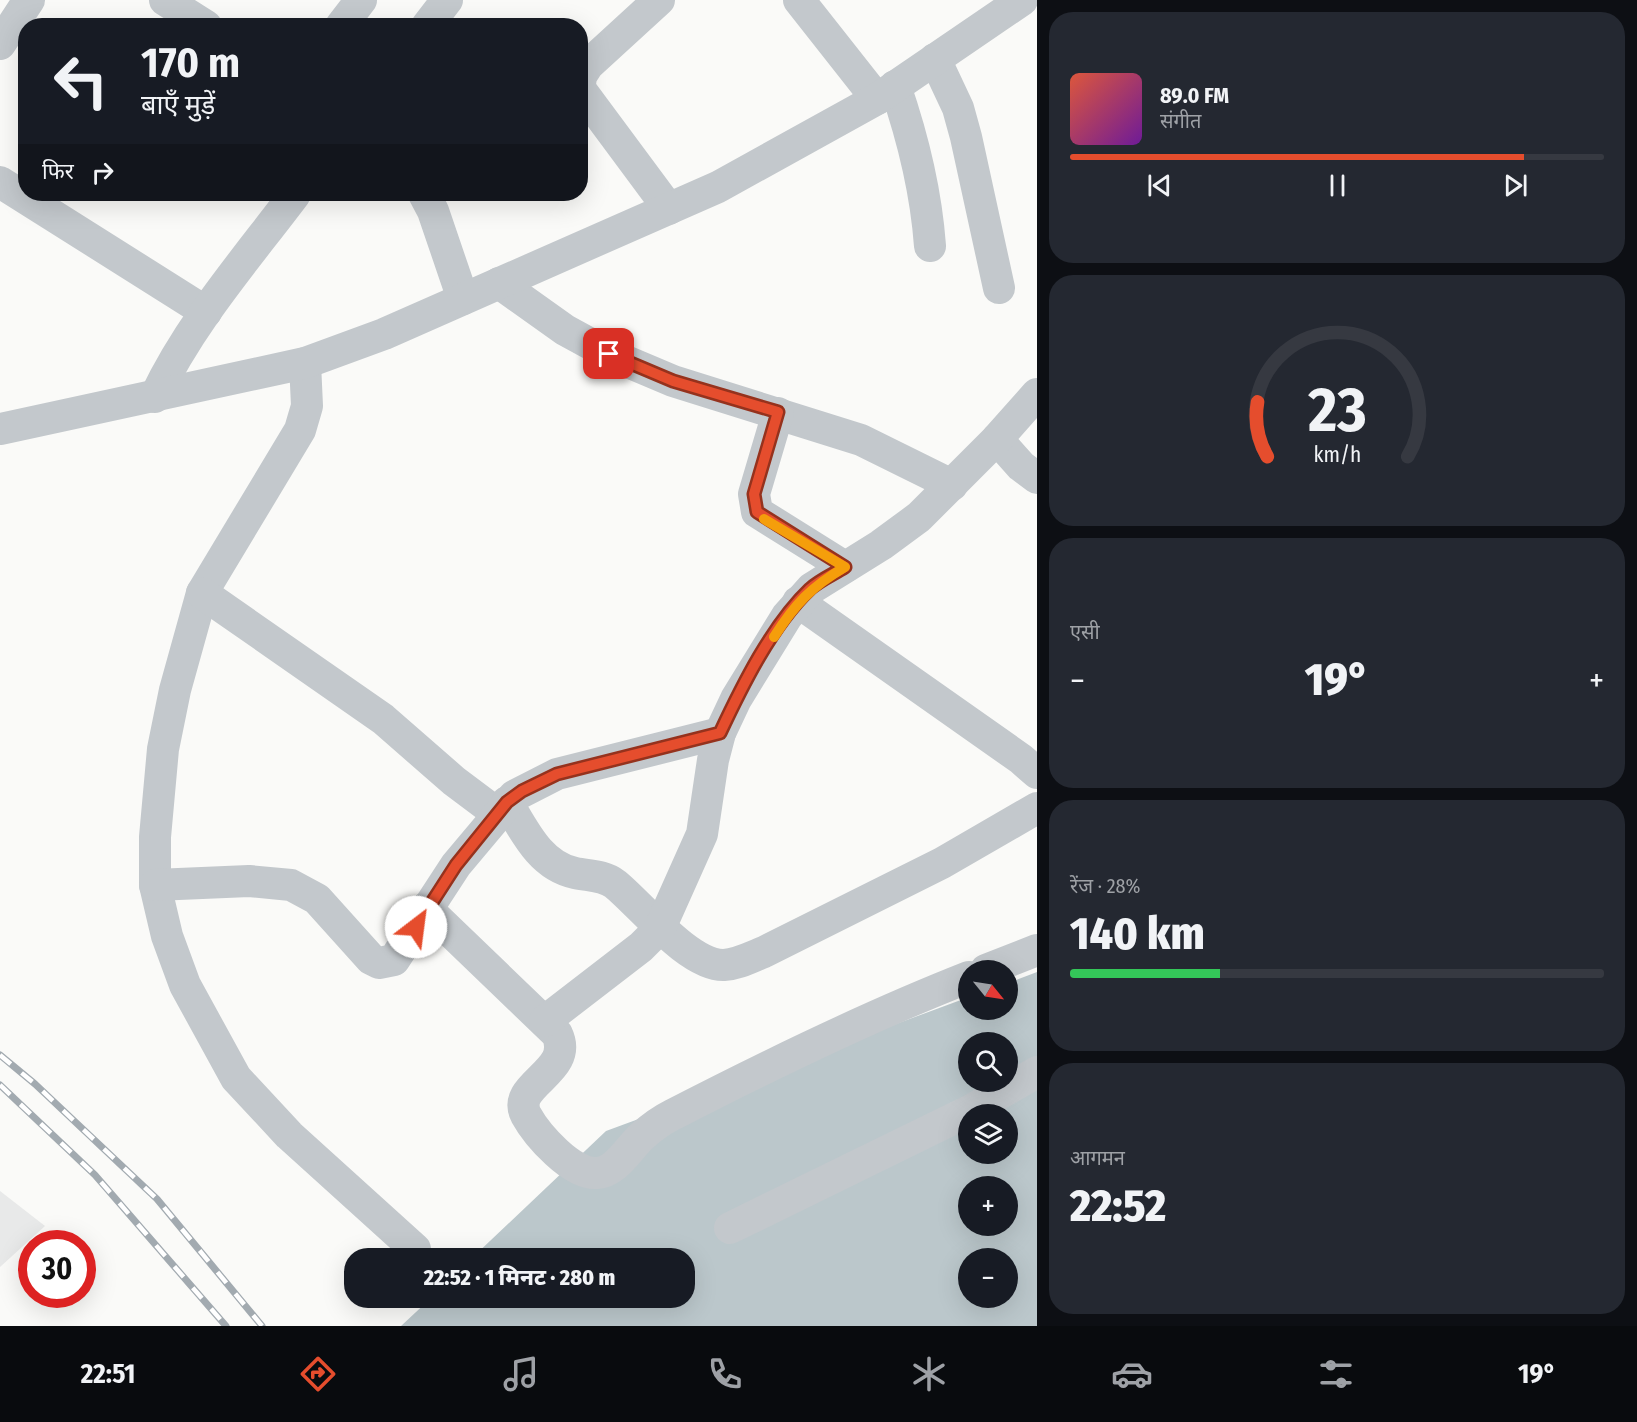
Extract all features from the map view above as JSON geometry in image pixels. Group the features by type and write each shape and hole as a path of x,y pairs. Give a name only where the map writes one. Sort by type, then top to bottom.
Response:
{"street":[{"path":"0,44 29,0"},
{"path":"165,0 205,15"},
{"path":"347,18 361,0"},
{"path":"433,18 447,0"},
{"path":"588,65 659,0"},
{"path":"799,0 886,92 916,157 927,208 930,246"},
{"path":"0,429 305,363 384,334 718,187 886,92 1022,0"},
{"path":"935,59 958,108 999,288"},
{"path":"588,100 669,208"},
{"path":"0,183 18,194"},
{"path":"29,201 206,312"},
{"path":"155,397 171,364 206,312 290,201"},
{"path":"428,201 434,211 463,299"},
{"path":"499,283 565,330 609,354 673,381 778,412 874,445 952,485"},
{"path":"305,363 307,406 300,430 202,593 175,690 163,749 156,827 155,885 167,936 185,985 236,1078 289,1134 414,1248"},
{"path":"545,1021 641,947 660,928 702,834 713,760 720,733 736,699 798,602 812,588 919,518 997,439 1037,394"},
{"path":"778,412 754,494 757,512 845,567"},
{"path":"997,439 1020,466 1037,478"},
{"path":"202,593 383,719 447,775 502,808 551,863 614,883 660,928 712,964 738,963 942,863 1037,808"},
{"path":"798,602 1021,759 1037,773"},
{"path":"155,885 249,881 291,885 317,899 362,950 379,963 394,960 456,865 502,808 522,791 557,774 720,733"},
{"path":"426,908 557,1034 562,1044 560,1056 525,1096 523,1106 530,1120 562,1158 586,1172 599,1173 612,1167 659,1122 879,1012 958,981"},
{"path":"1012,960 1037,950"},
{"path":"730,1228 971,1110 1037,1072"}],"shaded area":[{"path":"1037,972 1037,1326 401,1326 420,1308 695,1308 695,1248 483,1248 606,1131 958,1001 958,1020 1018,1020 1018,979"},
{"path":"0,1191 45,1226 41,1230 18,1230 18,1251 0,1267"}],"railway":[{"path":"0,1055 35,1084 157,1199 262,1326"},
{"path":"0,1085 95,1175 226,1326"}],"slow traffic":[{"path":"764,519 845,567 812,588 787,616 774,637"}],"route":[{"path":"416,927 426,908 456,865 514,796 557,774 720,733 736,699 787,616 812,588 845,567 770,523 757,512 754,494 778,412 673,381 609,354"}]}
